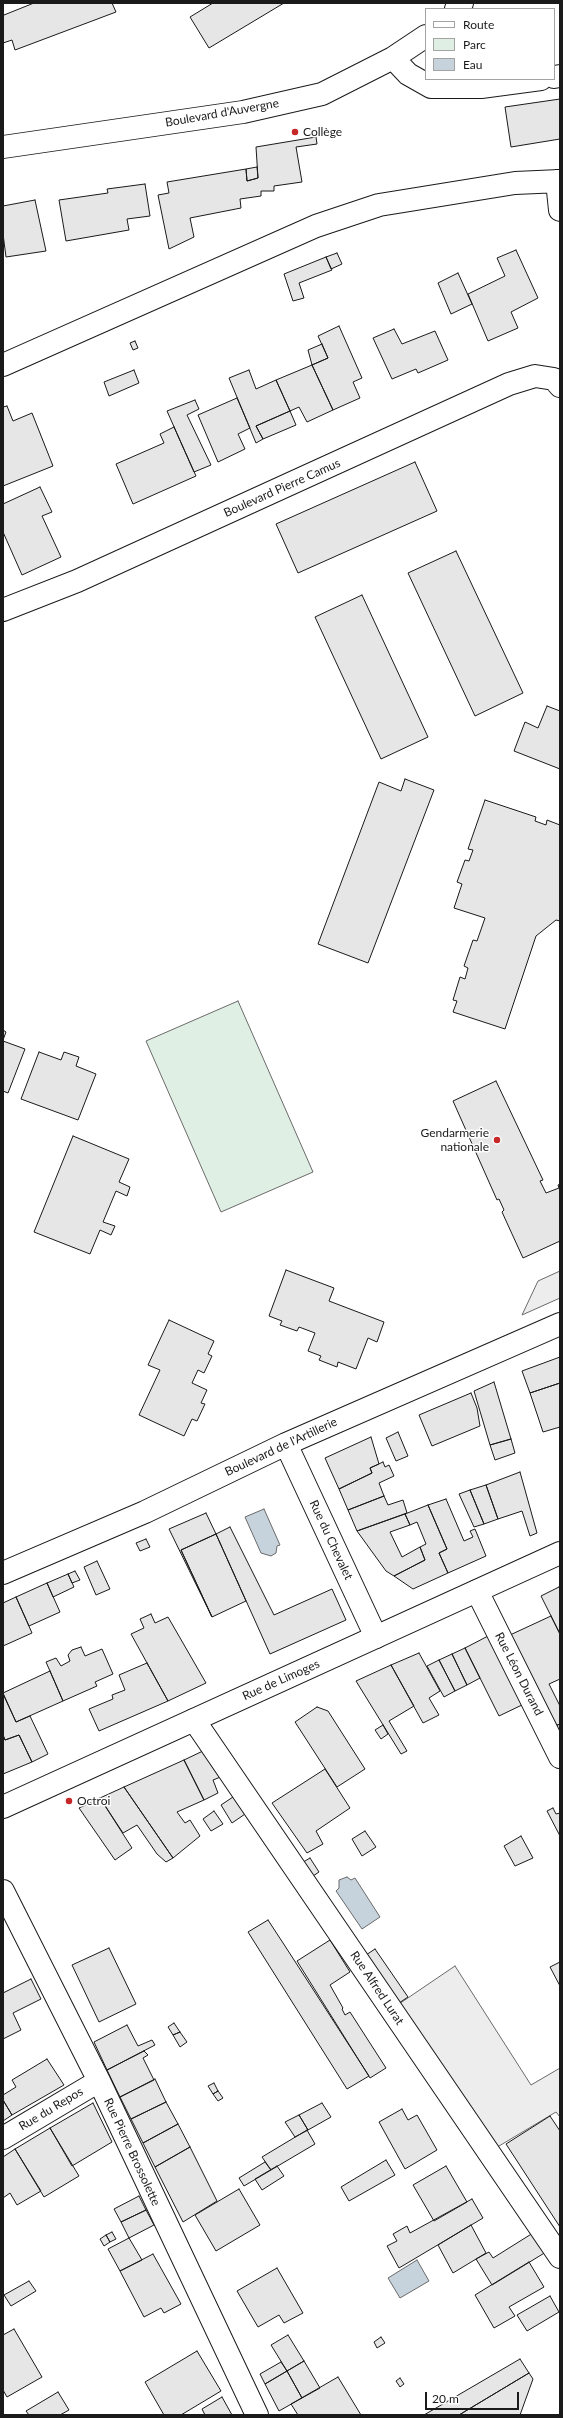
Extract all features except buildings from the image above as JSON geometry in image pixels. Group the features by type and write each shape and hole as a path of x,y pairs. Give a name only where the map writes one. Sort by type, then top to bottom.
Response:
{"street":[{"name":"Boulevard d'Auvergne","path":"3,147 243,112 322,94 393,58 425,37"},
{"path":"393,58 408,74 431,87 481,87 534,80"},
{"path":"3,365 316,226 379,205 515,183 559,181 560,210"},
{"name":"Boulevard Pierre Camus","path":"3,610 77,581 510,384 535,376 554,379 560,386"},
{"name":"Boulevard de l'Artillerie","path":"3,1573 145,1512 286,1444 560,1324"},
{"name":"Rue du Chevalet","path":"286,1444 376,1637"},
{"name":"Rue de Limoges","path":"3,1807 560,1553"},
{"name":"Rue Léon Durand","path":"477,1591 560,1757"},
{"name":"Rue Alfred Lurat","path":"194,1720 560,2257"},
{"name":"Rue Pierre Brossolette","path":"3,1891 99,2081 257,2415"},
{"name":"Rue du Repos","path":"3,2138 99,2081"}],"green space":[{"path":"238,1001 313,1172 221,1212 146,1041"}],"shaded area":[{"path":"560,1271 560,1298 522,1315 538,1281"},
{"path":"455,1966 531,2085 560,2068 560,2117 556,2112 494,2149 396,2006"}],"water":[{"path":"264,1509 280,1545 277,1546 276,1553 271,1556 261,1553 245,1517"},
{"path":"347,1877 351,1880 355,1878 380,1917 362,1929 336,1891 339,1888 339,1880"},
{"path":"417,2260 429,2281 400,2298 388,2278"}],"place":[{"name":"Collège","path":"295,132"},
{"name":"Gendarmerie nationale","path":"497,1140"},
{"name":"Octroi","path":"69,1801"}]}
